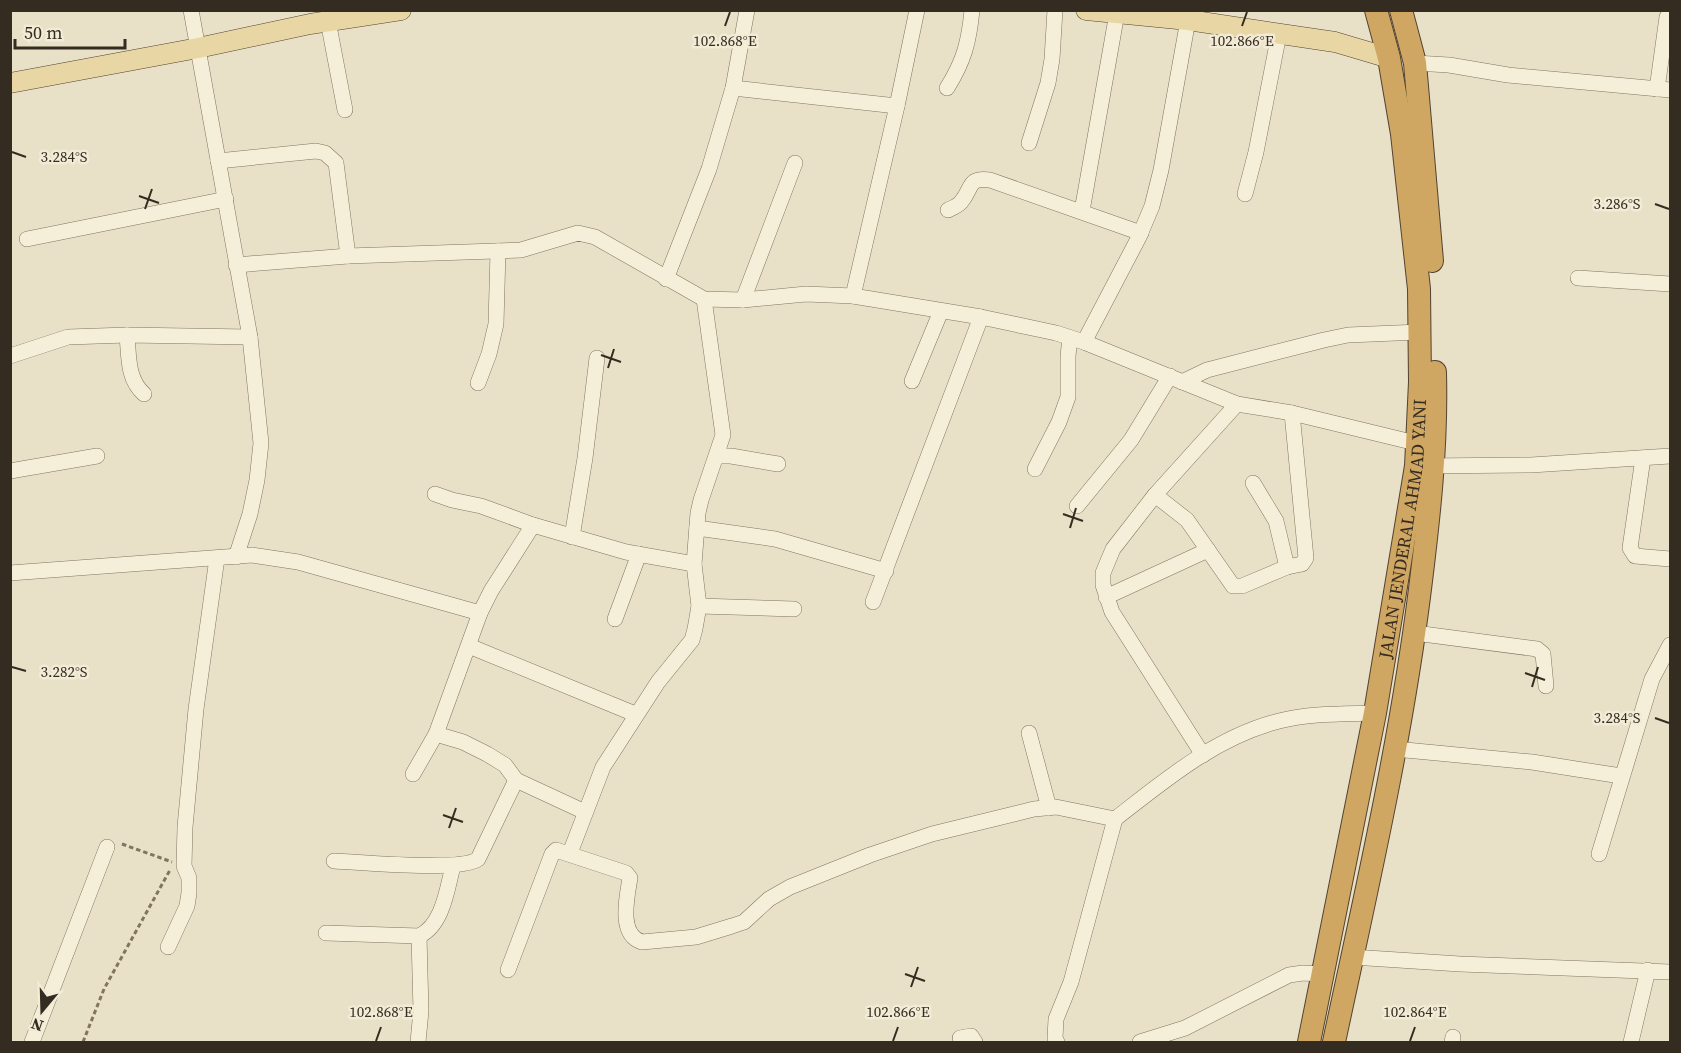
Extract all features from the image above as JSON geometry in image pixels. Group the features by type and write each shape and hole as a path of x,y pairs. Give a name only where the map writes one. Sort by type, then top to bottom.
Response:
{"highway":[{"name":"JALAN JENDERAL AHMAD YANI","path":"1334,1042 1368,887 1416,625 1425,456 1420,382 1419,290 1413,225 1389,58 1377,10"},
{"name":"JALAN JENDERAL AHMAD YANI","path":"1309,1042 1375,712 1391,615 1425,456 1436,377 1433,282 1415,63 1401,10"},
{"path":"1389,58 1415,63"},
{"path":"1391,615 1416,625"}],"main road":[{"path":"10,83 198,48 314,19 400,10"},
{"path":"1086,10 1147,13 1335,42 1389,58"}],"street":[{"path":"191,10 249,337 261,443 257,480 236,557"},
{"path":"666,279 710,169 733,88 747,10"},
{"path":"853,296 917,10"},
{"path":"947,88 969,41 972,10"},
{"path":"1029,143 1048,83 1055,10"},
{"path":"1082,211 1117,13"},
{"path":"1415,63 1449,65 1508,75 1664,89 1667,17"},
{"path":"314,19 345,110"},
{"path":"1035,469 1059,422 1068,398 1077,340 1141,233 1152,206 1161,170 1188,20"},
{"path":"1245,194 1280,34"},
{"path":"733,88 897,106"},
{"path":"218,161 316,151 332,157 336,163 348,256"},
{"path":"743,300 795,163"},
{"path":"948,210 959,204 978,178 1082,211 1141,233"},
{"path":"27,239 226,199"},
{"path":"236,265 348,256 528,249 560,236 578,233 594,237 704,299 743,300 806,294 853,296 981,317 1077,340 1237,404 1292,413 1425,456 1531,465 1671,456"},
{"path":"478,383 489,354 496,324 498,251"},
{"path":"1578,278 1671,284"},
{"path":"570,853 603,767 635,714 692,640 699,606 694,564 701,500 723,435 704,299"},
{"path":"912,381 941,310"},
{"path":"873,602 981,317"},
{"path":"1077,506 1131,440 1176,379 1348,335 1420,332"},
{"path":"10,356 68,337 127,335 249,337"},
{"path":"127,335 131,376 144,394"},
{"path":"572,537 585,458 597,358"},
{"path":"1203,755 1112,612 1103,585 1103,573 1113,549 1155,495 1237,404"},
{"path":"1155,495 1182,515 1229,584 1235,588 1287,567 1302,564 1306,558 1292,413"},
{"path":"10,471 97,456"},
{"path":"717,456 741,457 778,464"},
{"path":"1643,458 1630,548 1635,556 1671,559"},
{"path":"1252,483 1276,521 1287,567"},
{"path":"435,494 481,506 572,537 639,554 694,564"},
{"path":"413,774 436,734 480,613 491,591 533,525"},
{"path":"697,528 775,539 885,571"},
{"path":"1106,597 1208,550"},
{"path":"615,620 639,554"},
{"path":"10,573 252,555 298,562 480,613"},
{"path":"168,947 187,906 189,893 189,878 184,866 185,827 196,709 217,558"},
{"path":"699,606 794,609"},
{"path":"1416,625 1537,649 1543,654 1546,686"},
{"path":"469,645 635,714"},
{"path":"1599,854 1652,679 1671,645"},
{"path":"1057,1042 1055,1038 1056,1019 1071,982 1115,819 1175,773 1245,732 1281,720 1375,712"},
{"path":"1029,733 1049,808"},
{"path":"436,734 464,742 487,754 505,765 516,780 585,812"},
{"path":"1395,749 1532,762 1621,776"},
{"path":"334,861 453,866 469,864 478,859 516,780"},
{"path":"508,970 552,854 559,850 626,873 630,878 626,918 631,935 642,942 696,937 744,922 769,899 790,887 870,855 943,831 1034,809 1073,810 1115,819"},
{"path":"32,1042 107,847"},
{"path":"326,933 419,936 426,932 438,917 453,866"},
{"path":"418,1042 419,936"},
{"path":"1352,957 1460,964 1671,972"},
{"path":"1631,1042 1648,970"},
{"path":"1140,1042 1185,1028 1289,975 1322,974"},
{"path":"960,1038 971,1036 975,1042"}],"path":[{"path":"83,1042 104,989 174,863 120,843 111,843 107,847"}]}
